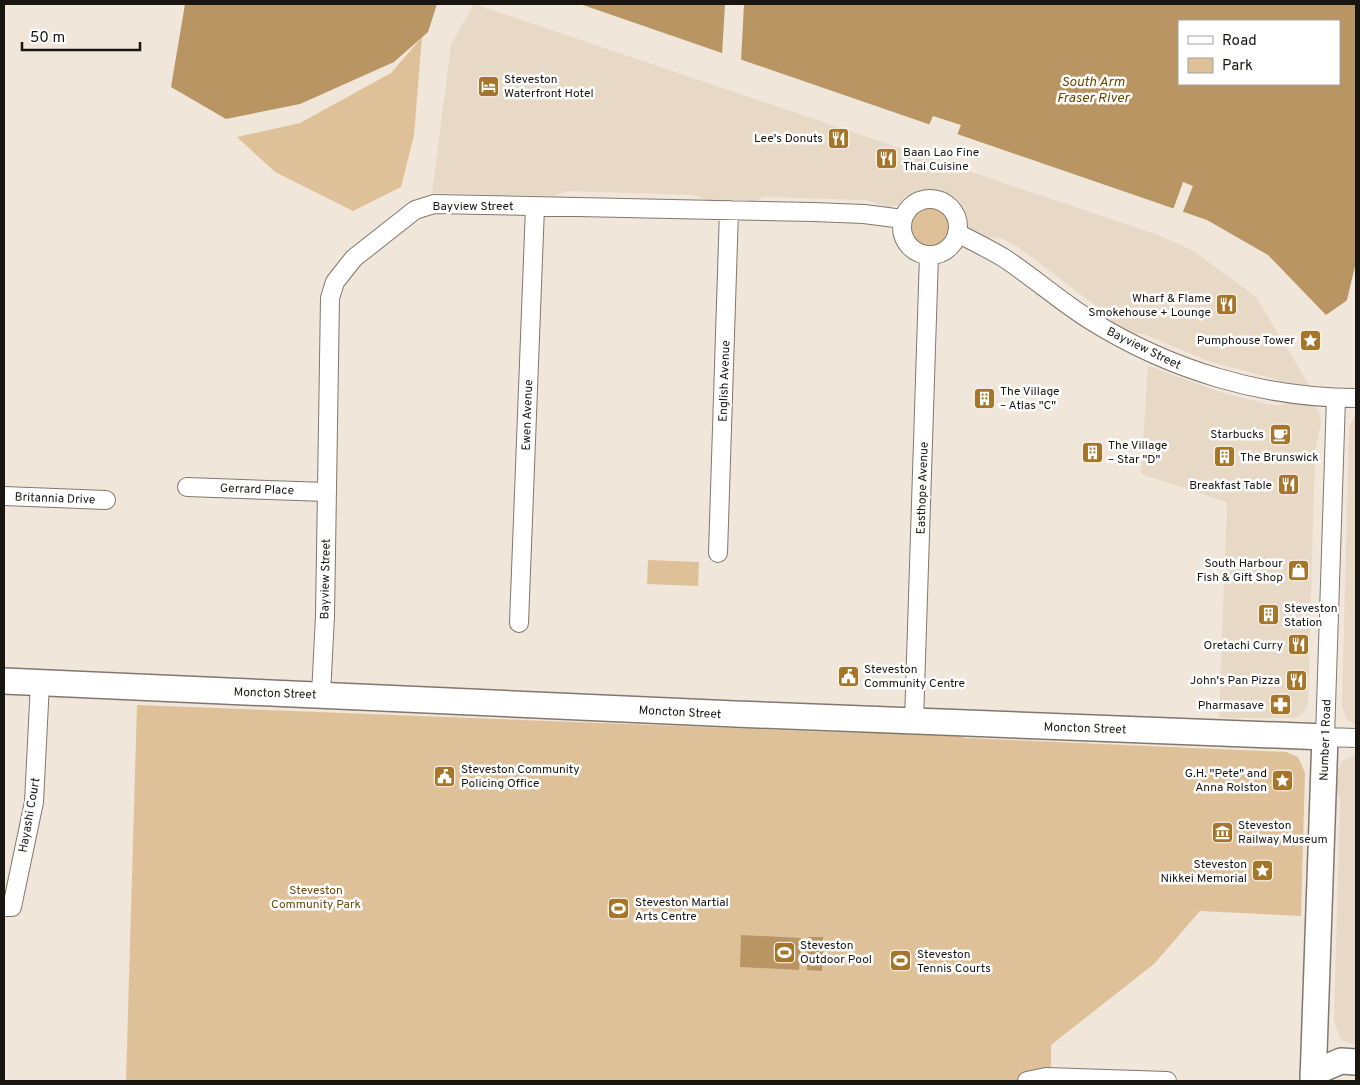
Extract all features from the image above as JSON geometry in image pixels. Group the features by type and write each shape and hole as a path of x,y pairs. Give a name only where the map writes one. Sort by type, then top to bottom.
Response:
{"street":[{"path":"920,200 937,200 952,209 956,216 957,233 955,240 944,251 929,254 920,253 907,243 902,227 903,219 907,211 920,200"},
{"name":"Bayview Street","path":"320,695 325,616 330,298 335,282 354,258 415,210 434,204 864,214 903,219"},
{"name":"Ewen Avenue","path":"519,623 535,207"},
{"name":"English Avenue","path":"718,552 729,210"},
{"name":"Bayview Street","path":"957,233 1003,258 1096,324 1175,365 1275,392 1356,398"},
{"name":"Easthope Avenue","path":"914,721 929,254"},
{"name":"Number 1 Road","path":"1308,1079 1325,737 1336,398"},
{"name":"Gerrard Place","path":"187,487 326,492"},
{"name":"Britannia Drive","path":"4,496 106,500"},
{"name":"Moncton Street","path":"4,681 914,721 1356,738"},
{"name":"Hayashi Court","path":"4,907 12,908 34,802 40,683"},
{"path":"1308,1079 1341,1061 1356,1062"},
{"path":"1027,1081 1046,1077 1168,1081"}],"shaded area":[{"path":"474,4 1158,235 1192,250 1256,297 1311,388 1283,384 1275,379 1208,361 1144,334 1127,332 1114,324 1108,315 1018,247 1001,238 984,237 967,228 960,209 941,194 929,193 916,196 903,205 888,207 865,200 765,197 751,202 709,202 695,195 568,191 553,196 432,193 451,45"},
{"path":"1148,366 1223,393 1275,406 1293,403 1309,405 1315,407 1319,412 1321,423 1315,451 1308,704 1303,713 1295,718 1219,718 1227,502 1141,474"},
{"path":"1356,413 1356,725 1347,720 1342,707 1349,427"},
{"path":"1356,755 1356,1045 1341,1040 1334,1021 1340,799 1335,787 1336,773 1342,761"}],"green space":[{"path":"422,37 414,135 401,187 353,211 275,172 237,137 300,123 391,73"},
{"path":"931,206 945,212 951,226 945,240 931,246 917,240 911,226 917,212"},
{"path":"648,560 699,562 698,586 647,584"},
{"name":"Steveston Community Park","path":"137,705 859,733 871,729 957,733 965,738 1286,752 1298,757 1305,773 1301,916 1200,911 1154,964 1051,1045 1051,1081 126,1081"}],"water":[{"path":"185,4 437,4 428,32 394,62 300,104 226,119 171,87"},
{"name":"South Arm Fraser River","path":"580,4 1356,4 1356,289 1349,299 1326,315 1268,255 1207,220"},
{"path":"741,935 801,938 799,970 740,967"},
{"path":"808,937 823,937 822,971 807,970"}],"pier":[{"path":"725,4 744,4 741,61 722,55"},
{"path":"933,116 961,125 957,135 929,125"},
{"path":"1183,182 1193,186 1182,214 1173,210"},
{"path":"1356,262 1356,293 1346,304"}],"place":[{"name":"Steveston Waterfront Hotel","path":"488,86"},
{"name":"Lee's Donuts","path":"839,138"},
{"name":"Baan Lao Fine Thai Cuisine","path":"887,159"},
{"name":"Wharf & Flame Smokehouse + Lounge","path":"1227,305"},
{"name":"Pumphouse Tower","path":"1311,340"},
{"name":"The Village – Atlas \"C\"","path":"984,398"},
{"name":"Starbucks","path":"1280,434"},
{"name":"The Village – Star \"D\"","path":"1092,452"},
{"name":"The Brunswick","path":"1224,457"},
{"name":"Breakfast Table","path":"1288,485"},
{"name":"South Harbour Fish & Gift Shop","path":"1299,570"},
{"name":"Steveston Station","path":"1268,615"},
{"name":"Oretachi Curry","path":"1299,645"},
{"name":"Steveston Community Centre","path":"848,676"},
{"name":"John's Pan Pizza","path":"1296,680"},
{"name":"Pharmasave","path":"1280,705"},
{"name":"Steveston Community Policing Office","path":"445,776"},
{"name":"G.H. \"Pete\" and Anna Rolston","path":"1283,780"},
{"name":"Steveston Railway Museum","path":"1222,832"},
{"name":"Steveston Nikkei Memorial","path":"1263,871"},
{"name":"Steveston Martial Arts Centre","path":"619,909"},
{"name":"Steveston Outdoor Pool","path":"784,952"},
{"name":"Steveston Tennis Courts","path":"901,961"}]}
